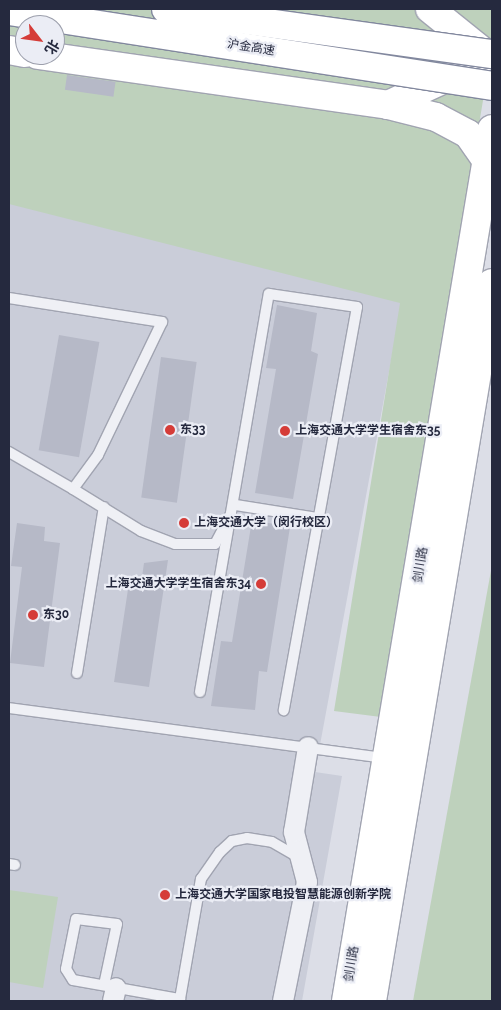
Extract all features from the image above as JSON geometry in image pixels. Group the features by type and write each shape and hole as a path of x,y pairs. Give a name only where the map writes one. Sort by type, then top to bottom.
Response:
{"main road":[{"path":"166,9 492,57"},
{"path":"430,9 492,57"},
{"name":"沪金高速","path":"9,11 492,86"},
{"path":"388,105 492,57"},
{"path":"65,59 388,105 436,117 468,134 490,154"},
{"name":"剑川路","path":"372,1001 400,760 490,154 492,129"},
{"name":"剑川路","path":"346,1001 400,760 492,283"}],"street":[{"path":"283,1001 307,882 294,832 308,748"}],"lane":[{"path":"200,692 236,505 269,294 357,307 317,518 284,710"},
{"path":"9,298 162,322 98,455 73,489"},
{"path":"9,452 155,538 175,544 215,544 236,505"},
{"path":"236,505 317,518"},
{"path":"77,673 104,507"},
{"path":"9,708 400,760"},
{"path":"111,991 117,924 76,919 66,969 73,980 111,991 180,999 201,879 232,841 247,838 272,842 300,858"}],"shaded area":[{"name":"上海交通大学（闵行校区）","path":"9,9 456,9 315,772 342,776 302,1001 9,1001"}],"green space":[{"path":"9,9 492,9 492,46 381,717 334,711 400,303 9,204"},
{"path":"492,565 492,1001 413,1001"},
{"path":"9,890 58,897 43,988 9,982"}],"building":[{"path":"67,75 116,82 113,97 65,90"},
{"name":"上海交通大学学生宿舍东35","path":"277,305 317,313 311,351 318,354 293,499 255,493 276,369 266,368"},
{"path":"59,335 99,342 79,457 39,450"},
{"name":"东33","path":"161,357 197,362 177,503 141,498"},
{"name":"上海交通大学学生宿舍东34","path":"252,520 290,527 267,672 259,671 255,710 211,706 221,641 232,642"},
{"name":"东30","path":"17,523 45,527 44,541 60,543 44,667 10,663 22,567 11,566"},
{"path":"168,560 149,687 114,682 130,576 142,577 144,563"}],"place":[{"name":"东33","path":"170,430"},
{"name":"上海交通大学学生宿舍东35","path":"285,431"},
{"name":"上海交通大学（闵行校区）","path":"184,523"},
{"name":"上海交通大学学生宿舍东34","path":"261,584"},
{"name":"东30","path":"33,615"},
{"name":"上海交通大学国家电投智慧能源创新学院","path":"165,895"}]}
